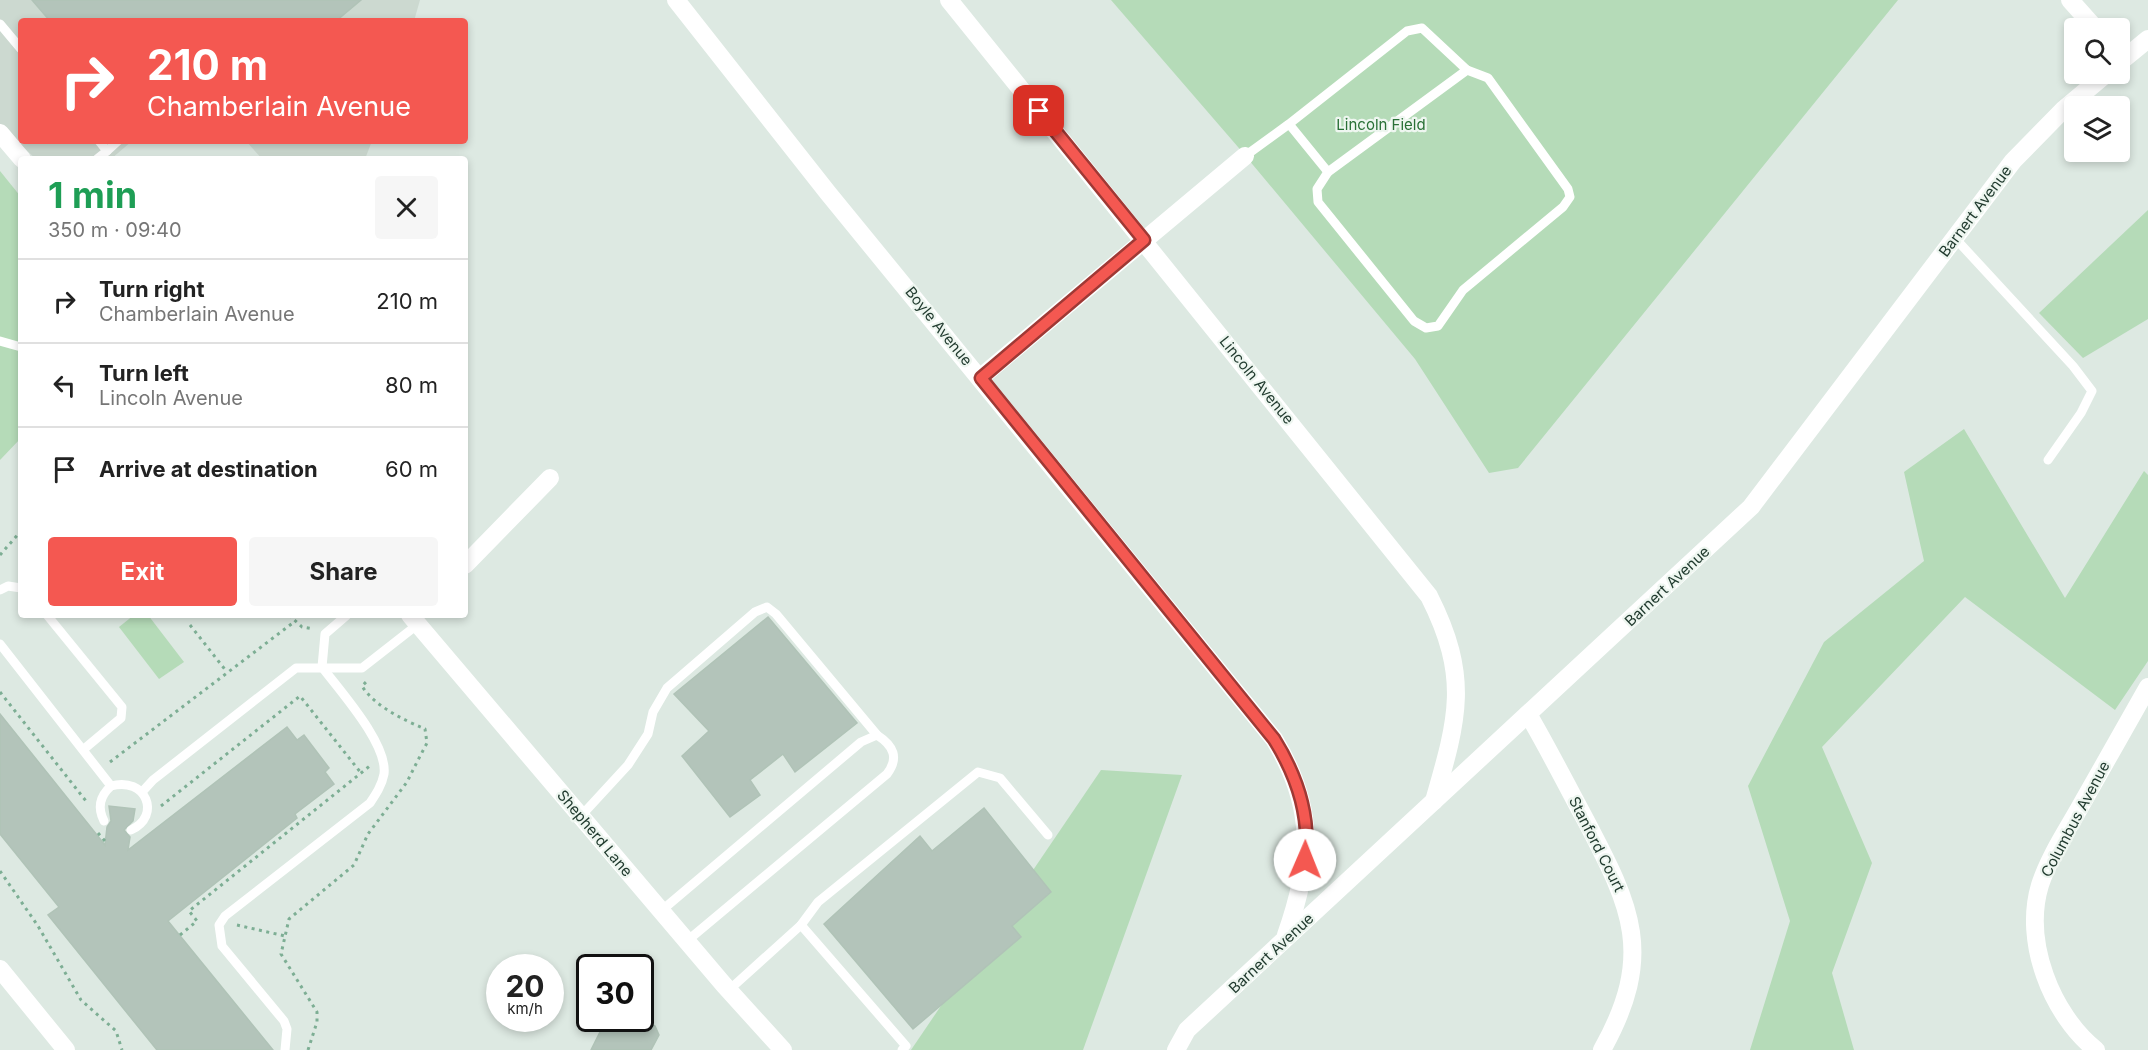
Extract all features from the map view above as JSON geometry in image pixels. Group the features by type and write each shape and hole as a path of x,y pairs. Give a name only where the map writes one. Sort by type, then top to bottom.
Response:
{"street":[{"name":"Boyle Avenue","path":"676,0 828,193 1274,739 1288,762 1303,802 1307,847 1297,905 1284,940"},
{"name":"Lincoln Avenue","path":"949,0 1429,596 1450,642 1458,690 1452,740 1434,801"},
{"path":"2070,0 2086,18"},
{"path":"2130,52 2148,39"},
{"name":"Barnert Avenue","path":"1176,1050 1187,1030 1751,507 2013,161 2063,110 2094,84"},
{"path":"0,132 20,156"},
{"path":"981,378 1245,156"},
{"path":"468,562 550,478"},
{"name":"Shepherd Lane","path":"414,618 777,1047"},
{"name":"Columbus Avenue","path":"2096,1050 2070,1021 2045,979 2036,926 2036,904 2046,868 2148,687"},
{"name":"Stanford Court","path":"1528,714 1615,874 1630,918 1632,959 1630,979 1616,1026 1602,1050"},
{"path":"0,969 66,1050"}],"lane":[{"path":"0,24 18,45"},
{"path":"1245,156 1407,31 1422,28 1467,70 1488,78 1568,189 1570,197 1563,207 1463,290 1438,326 1426,328 1413,321 1318,202 1317,189 1328,172 1467,70"},
{"path":"1289,124 1328,172"},
{"path":"101,144 107,151"},
{"path":"101,156 115,144"},
{"path":"1954,237 2073,366 2092,391 2081,413 2048,460"},
{"path":"0,341 18,346"},
{"path":"0,590 8,586 18,588"},
{"path":"581,816 628,765 648,734 653,712 667,688 755,612 767,607 776,614 895,757 895,763 887,774 687,941"},
{"path":"49,618 122,707 121,718 84,749"},
{"path":"285,1050 287,1029 284,1021 222,946 219,925 225,916 370,803 379,789 384,773 378,745 322,667 326,634 344,618"},
{"path":"142,792 153,780 296,668 362,668 414,618"},
{"path":"0,644 111,786"},
{"path":"661,911 861,742 877,735"},
{"path":"729,990 801,925 818,902 978,771 1000,778 1048,835"},
{"path":"104,821 100,803 111,786 128,783 142,792 146,799 146,815 136,828 131,830"},
{"path":"801,925 906,1046 902,1050"}],"path":[{"path":"0,555 18,534"},
{"path":"291,618 294,622 309,629 320,626"},
{"path":"110,762 294,622"},
{"path":"190,625 227,672"},
{"path":"0,692 86,800 86,807"},
{"path":"157,809 300,696 361,773"},
{"path":"180,935 197,921 189,911 382,756"},
{"path":"91,825 105,841"},
{"path":"0,871 38,926 81,1000 116,1031 122,1050"},
{"path":"236,925 285,936"}],"shaded area":[{"path":"0,0 420,0 415,18 18,18 18,142 0,126"},
{"path":"20,144 128,144 114,156 33,156"},
{"path":"249,144 371,144 366,156 259,156"}],"green space":[{"name":"Lincoln Field","path":"1111,0 1898,0 1518,468 1489,473 1415,359 1238,147"},
{"path":"0,171 18,193 18,441 0,460"},
{"path":"2148,210 2148,319 2083,358 2039,313"},
{"path":"1964,429 2065,598 2144,471 2148,475 2148,661 2115,710 1965,597 1822,747 1872,863 1832,973 1854,1050 1750,1050 1790,921 1748,786 1824,642 1924,561 1904,472"},
{"path":"130,618 150,618 184,662 159,679 119,627"},
{"path":"1101,770 1182,775 1083,1050 911,1050"}],"building":[{"path":"32,0 361,0 340,18 47,18"},
{"path":"768,617 857,723 795,772 783,754 750,780 760,795 730,817 682,756 709,731 674,694"},
{"path":"0,714 105,845 107,827 111,821 109,806 135,809 133,821 124,830 130,837 128,850 287,727 297,740 304,735 329,768 325,772 334,784 295,814 297,818 168,921 273,1050 157,1050 48,915 59,907 0,834"},
{"path":"984,808 1051,892 1012,926 1021,937 913,1029 824,924 920,836 932,851"},
{"path":"654,1025 659,1035 651,1050 591,1050 600,1032 654,1032"}],"route":[{"path":"1039,111 1144,240 981,378 1274,739 1288,762 1303,802 1307,847 1305,860"}]}
